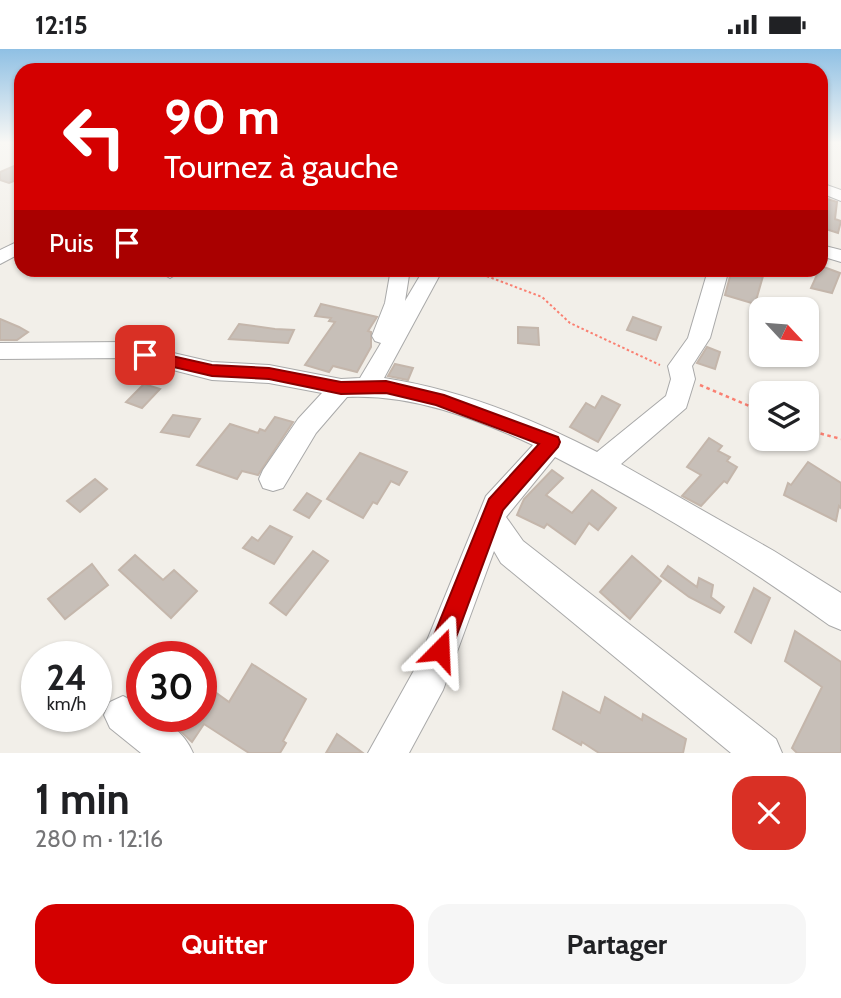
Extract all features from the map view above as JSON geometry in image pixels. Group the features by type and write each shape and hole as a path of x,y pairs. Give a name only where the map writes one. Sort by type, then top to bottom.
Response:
{"street":[{"path":"361,381 395,303 400,277"},
{"path":"273,479 307,426 361,381 429,277"},
{"path":"599,467 677,401 676,374 698,341 707,313 708,294 716,277"},
{"path":"6,356 84,348 126,350 212,370 361,381 438,399 552,442 789,576 841,613"},
{"path":"388,753 430,677 496,505 552,442"},
{"path":"490,520 512,552 762,753"},
{"path":"123,715 173,753"}],"path":[{"path":"491,277 542,297 570,323 749,406"},
{"path":"819,433 841,439"}],"building":[{"path":"0,175 14,175 14,181 9,183 0,180"},
{"path":"828,199 837,202 835,219 841,221 838,233 828,230"},
{"path":"828,269 840,273 832,293 811,288 816,277 828,277"},
{"path":"730,277 763,277 757,297 749,297 749,302 725,295"},
{"path":"321,304 377,317 368,331 371,332 371,347 357,372 333,366 329,372 305,365 335,322 329,321 331,318 315,316"},
{"path":"633,317 661,327 656,340 627,330"},
{"path":"0,319 28,332 17,340 0,340"},
{"path":"239,324 294,330 288,343 229,339"},
{"path":"518,327 538,328 539,345 518,343"},
{"path":"707,347 720,352 715,369 697,363"},
{"path":"395,364 413,368 408,380 388,376"},
{"path":"144,384 160,389 142,408 126,402"},
{"path":"602,396 620,405 598,442 570,427 586,403 595,408"},
{"path":"173,415 200,419 189,437 161,432"},
{"path":"275,417 293,422 258,475 242,471 237,479 197,465 230,424 258,433 260,429 265,431"},
{"path":"709,438 722,446 718,451 730,457 727,461 737,467 727,483 724,481 701,506 682,496 701,475 687,467"},
{"path":"360,453 407,472 399,485 391,481 377,504 373,502 363,518 327,499"},
{"path":"808,462 841,483 841,508 839,506 836,521 784,495 788,483 791,485"},
{"path":"552,470 563,478 546,495 572,513 592,490 616,508 598,530 589,523 575,544 547,524 544,528 517,515 524,499"},
{"path":"95,479 107,489 80,512 67,501"},
{"path":"307,493 321,501 309,518 294,510"},
{"path":"270,526 292,537 274,564 243,548 252,537 258,541"},
{"path":"313,551 328,561 286,615 270,603"},
{"path":"135,555 163,580 174,570 197,591 171,618 119,570"},
{"path":"632,556 661,581 630,619 600,592"},
{"path":"92,564 108,585 65,619 48,599"},
{"path":"668,566 697,587 699,578 713,585 711,597 724,607 720,613 689,597 661,576"},
{"path":"754,588 770,598 751,643 735,632"},
{"path":"795,631 841,662 841,753 797,753 792,748 822,687 785,661"},
{"path":"252,664 306,699 283,741 286,743 280,753 249,753 216,732 217,693 229,702"},
{"path":"563,692 600,713 605,697 642,720 643,714 686,739 683,753 599,753 582,742 581,745 553,729"},
{"path":"181,732 199,732 192,742"},
{"path":"337,734 363,753 326,753"}],"route":[{"path":"145,355 212,370 269,374 341,388 386,387 438,399 495,418 552,442 496,505 440,650"}]}
